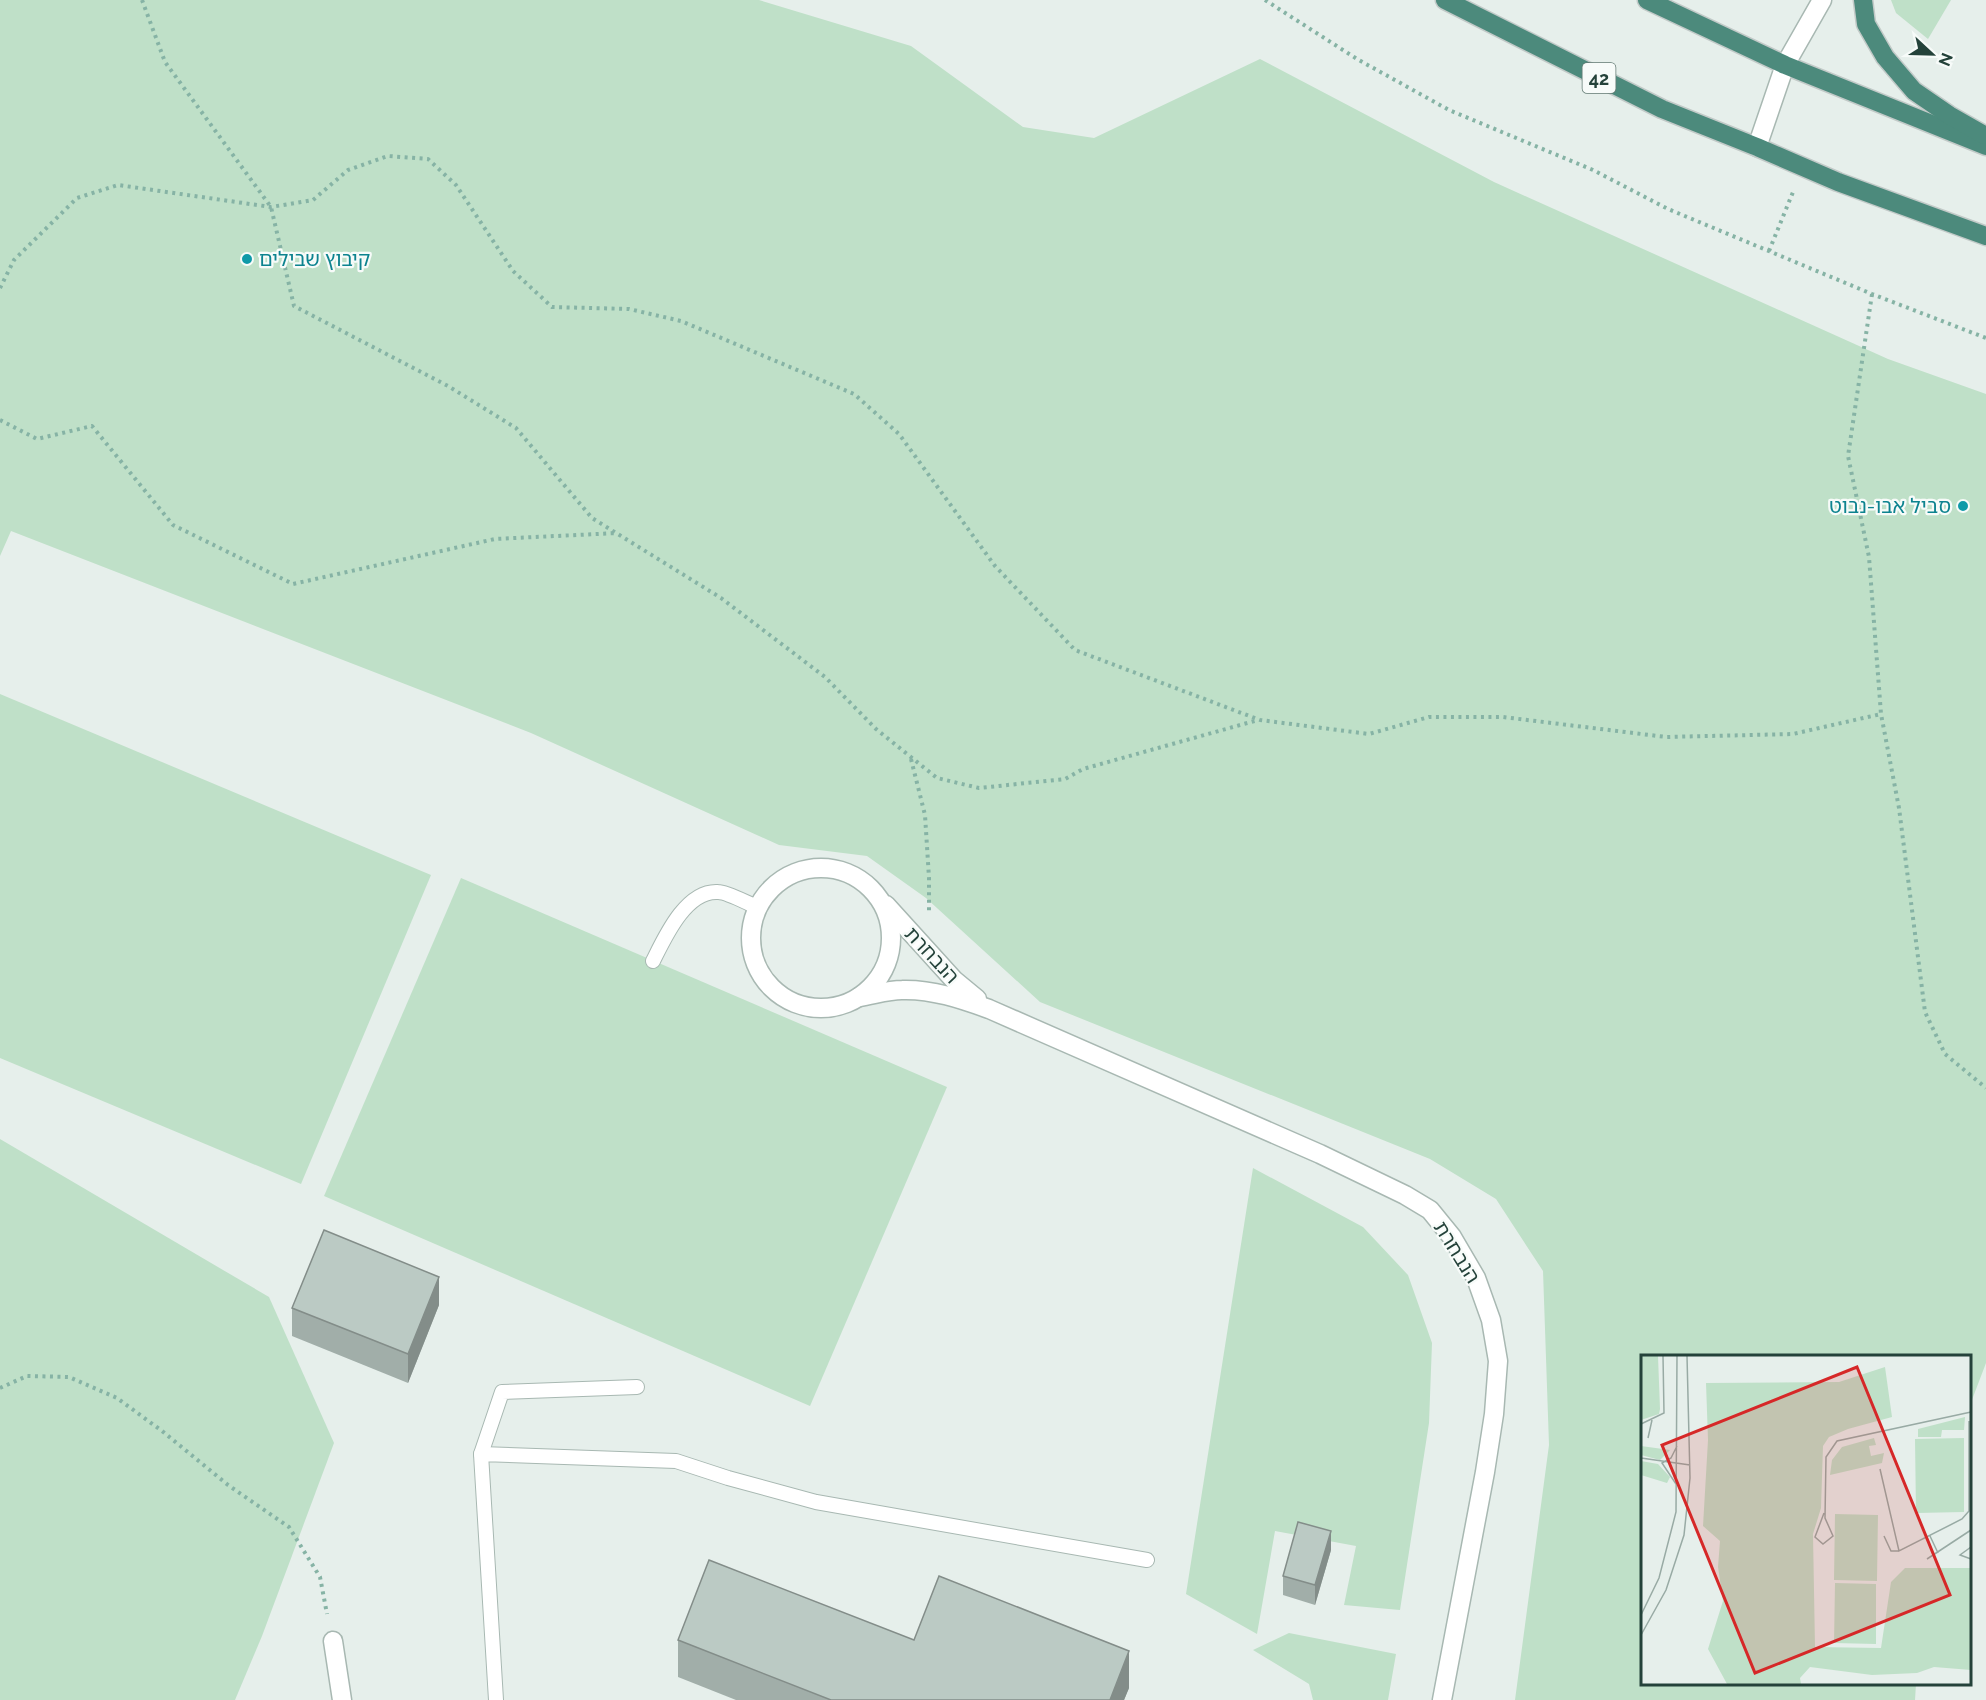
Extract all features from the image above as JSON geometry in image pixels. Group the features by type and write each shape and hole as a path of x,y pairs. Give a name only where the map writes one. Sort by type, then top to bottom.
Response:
{"highway":[{"name":"42","path":"1445,0 1662,109 1838,182 1986,236"},
{"path":"1647,0 1785,65 1986,146"},
{"path":"1863,0 1866,24 1885,57 1914,91 1949,115 1986,136"}],"street":[{"path":"1757,147 1785,65 1822,0"},
{"path":"815,867 840,869 862,879 879,897 889,917 892,940 888,962 876,982 859,997 839,1007 816,1009 794,1004 774,992 760,974 752,952 751,930 757,907 771,887 791,873 815,867"},
{"name":"הנבחרת","path":"879,897 954,980 989,1009"},
{"name":"הנבחרת","path":"859,997 900,990 928,992 955,997 989,1009 1320,1154 1405,1195 1430,1210 1452,1237 1476,1278 1491,1320 1498,1361 1494,1414 1485,1472 1442,1700"},
{"path":"333,1641 342,1700"}],"lane":[{"path":"653,961 676,918 699,896 718,892 757,907"},
{"path":"496,1700 481,1454 502,1392 637,1387"},
{"path":"481,1454 676,1461 816,1502 1147,1560"}],"path":[{"path":"142,0 165,62 271,207 294,306 448,386 516,428 592,518 721,598 825,677 876,729 937,778 979,788 1065,779 1083,770 1260,720"},
{"path":"1265,0 1357,60 1449,110 1593,170 1668,209 1872,294 1986,338"},
{"path":"0,288 14,260 77,198 118,185 271,207 313,200 348,170 388,156 428,159 456,185 513,271 552,307 629,309 681,321 854,394 898,434 995,566 1075,650 1260,720 1369,735 1430,717 1503,717 1666,737 1793,734 1881,714"},
{"path":"1769,251 1803,166"},
{"path":"1872,294 1848,456 1869,557 1881,714 1899,808 1925,1012 1945,1054 1986,1088"},
{"path":"0,420 37,438 92,426 173,525 292,584 495,539 617,533"},
{"path":"911,758 925,815 929,878 928,952"},
{"path":"0,1388 27,1376 69,1377 117,1398 228,1485 289,1527 320,1577 333,1641"}],"green space":[{"path":"0,0 759,0 911,46 1023,127 1094,138 1260,59 1494,182 1888,359 1986,394 1986,1363 1971,1402 1971,1355 1641,1355 1641,1685 1916,1685 1915,1700 1515,1700 1549,1445 1543,1271 1496,1199 1430,1159 1040,1002 926,898 867,856 779,845 531,733 11,531 0,556"},
{"path":"1891,0 1951,0 1928,39 1896,13"},
{"path":"0,694 431,875 301,1184 0,1058"},
{"path":"461,878 947,1087 810,1406 324,1196"},
{"path":"0,1139 269,1297 334,1443 262,1636 235,1700 0,1700"},
{"path":"1253,1168 1363,1227 1408,1275 1432,1343 1429,1423 1400,1610 1344,1605 1356,1546 1275,1531 1257,1634 1186,1594"},
{"path":"1289,1633 1396,1654 1388,1700 1313,1700 1309,1684 1253,1650"}],"building":[{"path":"324,1230 439,1277 408,1354 292,1308"},
{"path":"1298,1522 1331,1531 1315,1585 1283,1576"},
{"path":"709,1560 914,1640 939,1576 1129,1651 1110,1700 831,1700 678,1640"}],"place":[{"name":"קיבוץ שבילים","path":"247,259"},
{"name":"סביל אבו-נבוט","path":"1963,506"}]}
